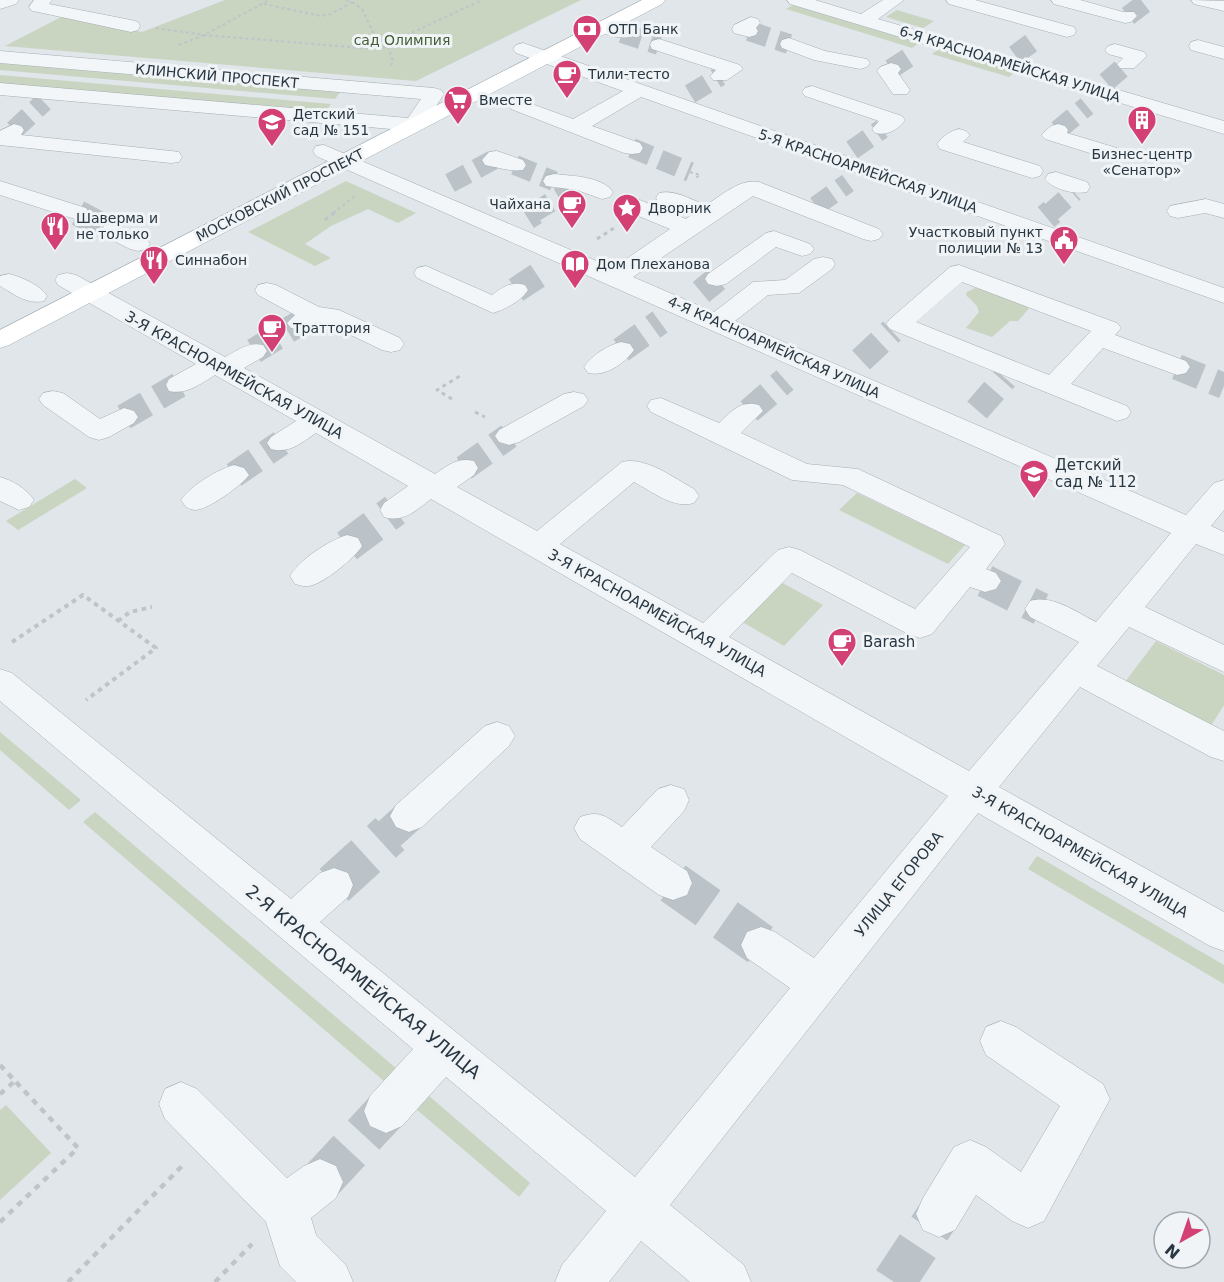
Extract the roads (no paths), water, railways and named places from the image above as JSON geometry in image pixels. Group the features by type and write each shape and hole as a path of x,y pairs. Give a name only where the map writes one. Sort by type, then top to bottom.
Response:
{"main road":[{"name":"МОСКОВСКИЙ ПРОСПЕКТ","path":"9,310 35,296 88,276 335,155 379,122 620,0"},
{"name":"МОСКОВСКИЙ ПРОСПЕКТ","path":"0,340 88,276 138,244 335,155 414,125 545,57 613,30 656,0"}],"street":[{"path":"0,4 10,0"},
{"path":"43,0 38,7 130,26"},
{"name":"6-Я КРАСНОАРМЕЙСКАЯ УЛИЦА","path":"797,0 864,20 921,44 1010,59 1030,70 1098,92 1221,122"},
{"path":"955,0 1053,32"},
{"path":"1060,0 1125,18 1128,16"},
{"path":"1200,0 1224,6"},
{"path":"864,20 896,6"},
{"path":"921,44 939,21"},
{"path":"789,44 822,56 860,63"},
{"path":"659,45 733,69 720,76"},
{"path":"1197,46 1224,53"},
{"name":"5-Я КРАСНОАРМЕЙСКАЯ УЛИЦА","path":"523,49 639,90 682,98 845,155 866,170 1040,223 1224,296"},
{"name":"КЛИНСКИЙ ПРОСПЕКТ","path":"0,57 434,94"},
{"path":"891,69 887,71 900,90"},
{"path":"1012,83 1030,70"},
{"path":"1043,93 1060,79"},
{"path":"0,89 48,98 414,125 434,94"},
{"path":"574,127 639,90"},
{"path":"812,92 894,120 882,129"},
{"path":"518,105 632,148"},
{"path":"1058,130 1052,135 1109,153"},
{"path":"959,135 948,144 1032,171"},
{"path":"6,136 171,157"},
{"name":"4-Я КРАСНОАРМЕЙСКАЯ УЛИЦА","path":"335,155 439,189 517,223 557,263 616,278 700,292 717,322 807,362 851,368 968,419 1208,537"},
{"path":"493,159 497,158 515,165"},
{"path":"848,183 866,170"},
{"path":"568,185 602,192"},
{"path":"616,278 750,187 813,208 871,234"},
{"path":"0,188 78,213"},
{"path":"667,198 708,214"},
{"path":"627,203 688,228"},
{"path":"1178,211 1206,206 1224,211"},
{"path":"112,231 138,244"},
{"path":"660,322 774,238 802,249"},
{"path":"717,322 762,287 790,288 823,264"},
{"path":"1053,387 1108,328 959,272 896,328 1008,374 1053,387 1117,412"},
{"path":"426,273 493,305 516,290"},
{"name":"3-Я КРАСНОАРМЕЙСКАЯ УЛИЦА","path":"88,276 219,366 1224,933"},
{"path":"9,281 35,296"},
{"path":"267,290 307,319 330,315 391,344"},
{"path":"1099,338 1177,367"},
{"path":"597,367 621,350"},
{"path":"179,385 254,351"},
{"path":"785,380 807,362"},
{"path":"53,399 99,431 124,417"},
{"path":"509,436 574,400"},
{"path":"661,406 802,473 848,476 990,544 975,577 920,626 789,558 706,640"},
{"path":"722,435 749,411"},
{"path":"281,443 316,421"},
{"path":"395,510 464,468"},
{"path":"538,546 632,470 684,496"},
{"path":"196,500 234,475"},
{"name":"УЛИЦА ЕГОРОВА","path":"579,1282 818,984 1113,625 1208,537 1224,490"},
{"path":"306,576 347,546"},
{"path":"1041,609 1113,625 1224,659"},
{"path":"1076,670 1224,747"},
{"name":"2-Я КРАСНОАРМЕЙСКАЯ УЛИЦА","path":"0,682 727,1282"},
{"path":"409,816 496,736"},
{"path":"624,850 671,800"},
{"path":"593,828 673,883"},
{"path":"292,923 334,885"},
{"path":"761,945 818,984"},
{"path":"939,1214 970,1163 1028,1205 1088,1099 1002,1041"},
{"path":"386,1111 444,1047"},
{"path":"181,1104 213,1136 303,1195 297,1249 329,1282"}],"tunnel":[{"path":"1128,16 1149,0"},
{"path":"749,31 789,44"},
{"path":"622,33 659,45"},
{"path":"1015,55 1038,38"},
{"path":"891,69 914,54"},
{"path":"1106,82 1127,64"},
{"path":"690,94 720,76"},
{"path":"14,130 44,102"},
{"path":"1058,130 1087,106"},
{"path":"852,150 882,129"},
{"path":"632,148 690,172"},
{"path":"450,183 493,160"},
{"path":"515,165 554,181"},
{"path":"816,206 848,183"},
{"path":"533,213 570,191"},
{"path":"1050,213 1074,192"},
{"path":"527,217 535,212"},
{"path":"1046,217 1052,212"},
{"path":"78,213 112,231"},
{"path":"516,290 546,270"},
{"path":"701,292 717,279"},
{"path":"621,350 660,322"},
{"path":"254,351 300,323"},
{"path":"861,360 892,331"},
{"path":"1177,367 1224,386"},
{"path":"977,410 1005,378"},
{"path":"749,411 785,380"},
{"path":"124,417 179,385"},
{"path":"464,468 509,436"},
{"path":"234,475 281,443"},
{"path":"347,546 395,510"},
{"path":"985,581 1041,609"},
{"path":"388,835 409,816"},
{"path":"334,885 390,834"},
{"path":"673,883 761,945"},
{"path":"320,1182 386,1111"},
{"path":"894,1282 939,1214"}],"place":[{"name":"ОТП Банк","path":"587,54"},
{"name":"Тили-тесто","path":"567,100"},
{"name":"Вместе","path":"458,126"},
{"name":"Бизнес-центр «Сенатор»","path":"1142,146"},
{"name":"Детский сад № 151","path":"272,148"},
{"name":"Чайхана","path":"572,230"},
{"name":"Дворник","path":"627,234"},
{"name":"Шаверма и не только","path":"55,252"},
{"name":"Участковый пункт полиции № 13","path":"1064,266"},
{"name":"Синнабон","path":"154,286"},
{"name":"Дом Плеханова","path":"575,290"},
{"name":"Траттория","path":"272,354"},
{"name":"Детский сад № 112","path":"1034,500"},
{"name":"Barash","path":"842,668"}],"park label":[{"name":"сад Олимпия","path":"402,40"}]}
